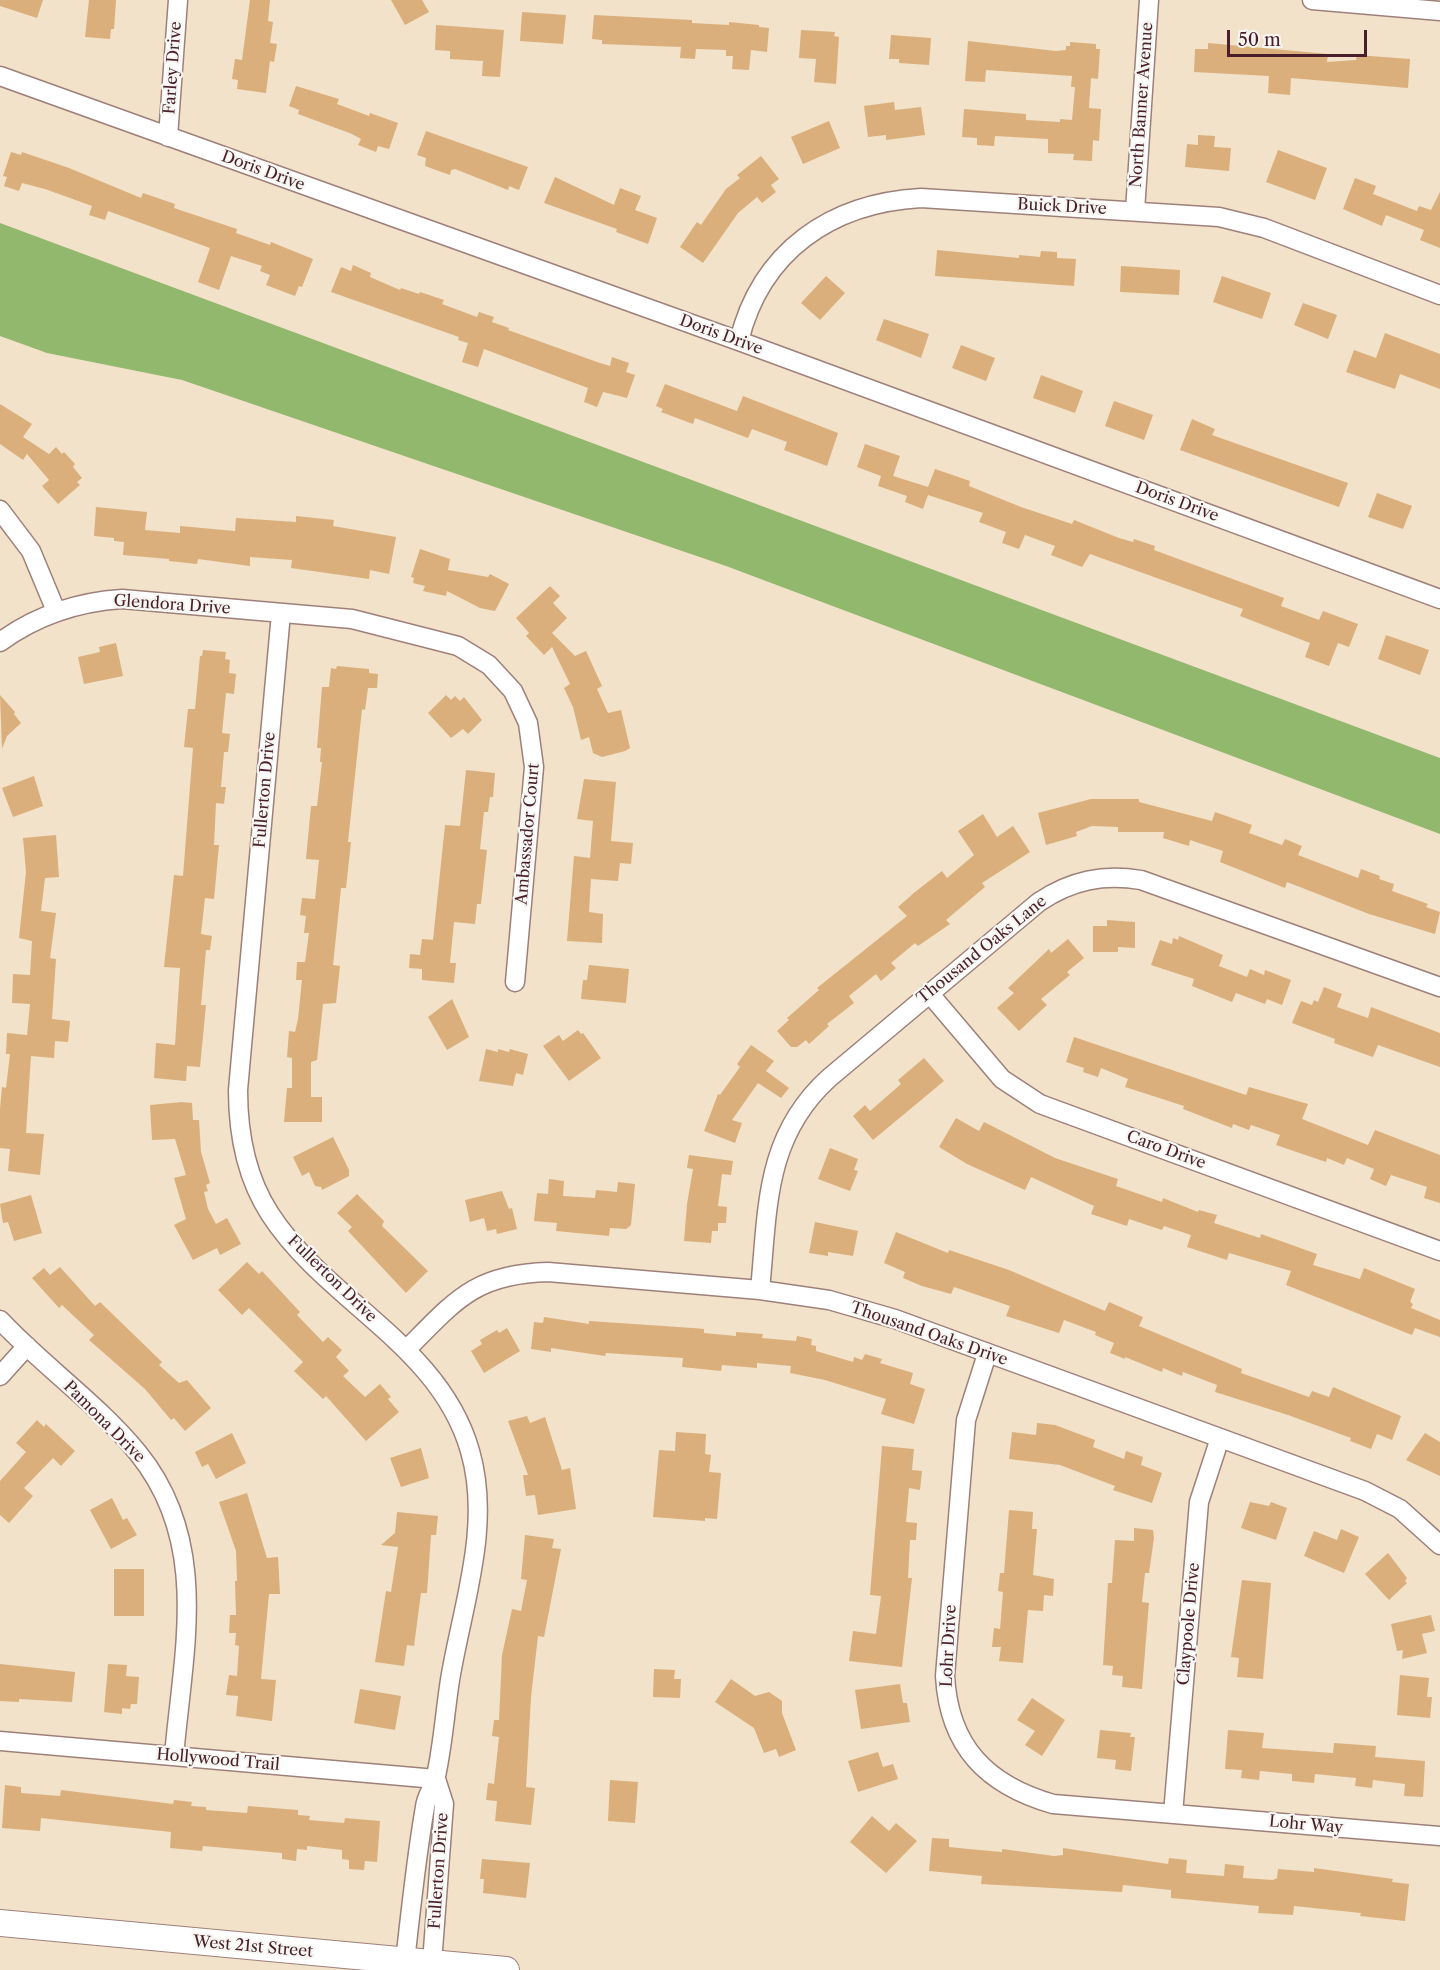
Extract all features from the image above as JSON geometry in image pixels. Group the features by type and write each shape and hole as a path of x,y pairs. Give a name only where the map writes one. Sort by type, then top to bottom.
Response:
{"street":[{"name":"Farley Drive","path":"168,137 178,0"},
{"name":"North Banner Avenue","path":"1135,211 1149,0"},
{"path":"1312,0 1440,11"},
{"name":"Doris Drive","path":"0,76 739,341 1440,598"},
{"name":"Buick Drive","path":"739,341 753,300 776,265 801,239 822,225 861,207 895,199 921,198 1219,217 1246,223 1440,295"},
{"path":"0,510 31,551 56,611"},
{"name":"Glendora Drive","path":"0,642 32,621 56,611 97,600 122,599 281,613"},
{"name":"Ambassador Court","path":"281,613 352,619 442,639 466,650 489,665 513,691 525,714 534,757 515,982"},
{"name":"Fullerton Drive","path":"281,613 238,1090 242,1142 255,1185 282,1230 306,1257 406,1350 435,1381 454,1410 470,1450 478,1493 476,1545 450,1680 436,1779 425,1804 406,1964"},
{"name":"Thousand Oaks Lane","path":"760,1290 772,1176 782,1142 794,1118 829,1078 929,993 1046,897 1070,884 1097,877 1114,876 1159,884 1440,987"},
{"name":"Caro Drive","path":"929,993 1002,1079 1040,1104 1440,1251"},
{"name":"Thousand Oaks Drive","path":"406,1350 457,1299 479,1285 513,1273 548,1272 760,1290 829,1300 895,1319 1372,1494 1413,1519 1440,1545"},
{"name":"Pamona Drive","path":"0,1320 138,1453 163,1490 177,1521 183,1547 188,1590 174,1756"},
{"path":"0,1376 27,1346"},
{"name":"Lohr Drive","path":"987,1354 966,1420 947,1654 946,1694 958,1734 970,1753 989,1774 1027,1796 1053,1804 1173,1814"},
{"name":"Claypoole Drive","path":"1173,1814 1199,1502 1220,1438"},
{"name":"Hollywood Trail","path":"0,1742 436,1779"},
{"name":"Fullerton Drive","path":"406,1964 444,1804 436,1779"},
{"name":"Lohr Way","path":"1173,1814 1440,1836"},
{"name":"West 21st Street","path":"0,1923 406,1964 506,1970"}],"green space":[{"path":"0,223 1440,758 1440,834 726,566 182,380 47,353 0,336"}],"building":[{"path":"0,0 43,0 37,18 0,6"},
{"path":"89,0 116,0 114,29 111,29 110,39 85,37"},
{"path":"250,0 270,0 268,21 273,22 270,43 277,44 274,62 270,61 266,93 237,89 238,80 232,79 235,59 242,60"},
{"path":"391,0 422,0 429,12 405,25"},
{"path":"522,12 566,15 563,44 520,41"},
{"path":"594,15 692,20 692,23 729,25 729,22 759,25 759,27 769,28 767,52 751,50 749,70 732,69 733,56 726,56 726,50 696,49 695,59 680,58 681,47 602,44 602,40 592,39"},
{"path":"436,25 504,30 500,77 482,76 483,61 450,59 450,51 435,50"},
{"path":"801,30 835,32 834,36 839,37 836,84 814,82 816,59 799,58"},
{"path":"891,35 931,38 929,65 899,63 899,59 889,59"},
{"path":"968,41 1056,51 1066,50 1070,42 1096,44 1096,49 1100,49 1098,79 1091,78 1089,108 1101,109 1099,141 1093,140 1092,161 1073,160 1074,154 1048,153 1048,139 995,136 994,146 977,145 977,138 962,137 964,109 1026,114 1026,120 1060,122 1060,119 1072,120 1075,87 1071,87 1072,76 986,70 985,82 965,81"},
{"path":"1208,43 1328,54 1327,62 1356,60 1357,55 1410,59 1408,88 1291,78 1290,95 1268,93 1269,76 1194,72 1195,49 1208,49"},
{"path":"296,86 339,99 337,104 369,116 370,113 398,123 389,149 378,146 376,152 358,145 361,139 352,134 298,114 299,110 289,106"},
{"path":"894,102 895,110 921,107 925,135 886,140 886,135 868,137 864,106"},
{"path":"829,121 840,148 803,164 791,137"},
{"path":"426,131 528,167 519,190 509,186 508,190 455,169 451,170 450,175 425,166 426,158 417,155"},
{"path":"1198,135 1215,136 1214,147 1231,148 1229,171 1185,167 1187,144 1198,145"},
{"path":"1278,150 1327,168 1315,200 1266,182"},
{"path":"11,152 21,155 22,152 69,168 141,198 143,193 175,204 174,208 237,229 236,233 270,245 271,242 313,259 302,287 299,286 295,296 266,285 270,275 260,271 262,266 231,256 219,290 198,282 210,248 108,211 105,220 89,215 92,206 45,189 22,183 19,191 4,186 7,177 3,176"},
{"path":"761,156 779,179 771,185 776,192 762,203 757,197 738,213 703,263 680,247 697,222 701,225 726,189 740,178 737,175"},
{"path":"555,177 614,205 620,188 641,196 635,210 657,218 648,244 616,232 617,229 544,203"},
{"path":"1355,178 1376,186 1373,194 1417,211 1419,206 1431,210 1440,192 1440,248 1420,240 1424,230 1386,215 1382,226 1343,209"},
{"path":"937,250 1019,258 1019,255 1040,257 1041,251 1057,252 1057,258 1076,259 1074,286 935,276"},
{"path":"353,265 371,273 370,277 400,290 401,288 419,294 420,292 444,300 442,304 477,317 479,312 494,317 492,322 509,328 508,330 597,362 610,366 612,357 629,363 626,372 635,375 627,398 603,392 597,407 584,402 588,388 484,349 478,367 462,362 468,343 458,340 459,337 331,292 341,267 351,271"},
{"path":"1121,266 1180,270 1179,295 1120,292"},
{"path":"826,276 845,293 820,320 801,303"},
{"path":"1222,276 1271,293 1262,319 1213,302"},
{"path":"1303,303 1337,315 1328,339 1294,325"},
{"path":"884,319 929,334 921,358 876,340"},
{"path":"1385,333 1440,354 1440,389 1400,374 1395,389 1346,372 1354,350 1376,358"},
{"path":"961,345 995,358 986,381 952,368"},
{"path":"1041,375 1083,391 1075,413 1033,398"},
{"path":"665,384 737,411 743,396 838,433 827,466 784,450 787,442 752,429 748,438 695,418 693,424 661,412 663,409 656,406"},
{"path":"1114,401 1153,415 1144,440 1105,426"},
{"path":"0,404 32,424 23,437 49,454 56,447 75,464 73,467 82,478 77,482 80,485 58,504 42,486 49,480 27,454 23,460 0,444"},
{"path":"1192,419 1215,429 1212,435 1348,483 1339,507 1180,450"},
{"path":"865,444 900,456 893,476 928,487 935,469 970,481 969,486 1021,507 1072,524 1074,520 1119,538 1133,542 1134,539 1155,546 1154,550 1284,598 1281,606 1319,620 1323,611 1358,624 1349,647 1338,643 1329,666 1305,657 1310,643 1240,616 1243,609 1090,554 1082,567 1051,555 1055,546 1025,535 1019,549 1002,543 1006,532 979,522 983,513 928,495 923,509 905,502 907,496 878,486 881,476 857,467"},
{"path":"1377,493 1412,506 1403,529 1368,517"},
{"path":"96,507 147,512 145,530 180,533 180,526 235,531 236,518 296,522 296,516 334,520 333,526 396,537 389,574 370,570 369,579 291,568 292,560 250,557 250,566 198,559 197,564 123,555 124,542 114,541 114,538 94,536"},
{"path":"420,549 450,559 448,570 488,577 490,574 509,584 495,611 480,608 447,591 446,596 423,591 425,586 413,583 414,578 411,577"},
{"path":"550,586 560,596 553,603 567,618 552,633 575,656 586,651 602,686 597,689 608,713 621,710 630,748 625,751 602,757 593,753 589,737 581,740 573,707 564,688 570,684 552,647 544,655 526,636 529,633 516,618"},
{"path":"1386,635 1429,650 1420,675 1378,659"},
{"path":"116,643 123,676 84,684 78,657 100,652 99,647"},
{"path":"203,650 226,652 225,659 230,660 229,673 236,674 234,694 226,693 222,733 230,734 228,752 224,752 221,787 226,787 224,804 216,803 214,845 219,845 214,899 205,898 201,934 212,936 210,950 206,950 201,1005 206,1005 200,1067 187,1066 186,1081 154,1078 156,1043 175,1045 180,968 164,967 174,875 183,876 193,748 184,747 188,709 195,709 200,656"},
{"path":"337,666 369,669 369,673 378,674 377,688 368,688 365,710 362,709 348,842 351,842 346,888 341,888 333,965 340,966 336,1003 323,1004 317,1060 311,1062 311,1097 322,1097 322,1122 284,1122 287,1088 292,1088 292,1058 287,1057 289,1031 295,1032 302,980 296,980 297,962 305,962 309,933 304,933 306,916 300,915 302,898 315,899 319,860 306,859 311,806 317,806 322,762 320,762 321,748 317,748 322,687 329,687 331,668 336,669"},
{"path":"0,695 15,712 14,714 21,723 7,736 2,749"},
{"path":"446,695 451,700 455,696 460,701 464,697 482,720 468,734 463,729 451,738 428,713"},
{"path":"466,770 495,773 493,797 490,797 488,812 484,812 480,849 487,850 481,904 477,904 475,924 454,922 450,963 456,963 454,983 422,980 422,969 409,968 410,954 420,955 422,939 433,940 445,825 460,826"},
{"path":"34,776 43,806 13,817 2,788"},
{"path":"584,779 616,782 611,841 633,843 631,864 620,863 618,881 591,879 589,912 603,914 602,943 567,941 574,856 590,858 593,821 577,819"},
{"path":"1091,799 1139,799 1139,802 1212,821 1215,812 1252,825 1249,833 1282,845 1285,839 1302,846 1298,855 1358,878 1361,869 1380,876 1379,879 1394,884 1392,891 1428,904 1426,907 1440,912 1435,934 1369,914 1287,882 1285,888 1220,862 1223,851 1190,840 1189,846 1163,838 1164,832 1118,832 1118,827 1092,826 1076,832 1077,836 1046,845 1038,813"},
{"path":"983,814 997,837 1013,826 1030,852 982,883 985,887 946,920 950,924 918,946 915,943 891,963 896,968 881,981 876,974 849,996 854,1003 827,1024 829,1026 809,1044 806,1040 797,1047 791,1047 777,1031 789,1020 787,1018 819,990 817,988 907,916 898,907 915,892 942,871 947,878 974,855 958,831"},
{"path":"56,835 59,877 45,878 41,911 56,913 50,958 56,959 52,1019 70,1021 68,1042 55,1041 54,1058 31,1056 26,1133 44,1134 40,1175 8,1171 10,1149 0,1148 0,1109 2,1087 6,1088 10,1054 6,1054 7,1033 27,1035 30,1004 12,1003 13,974 30,975 32,941 19,938 26,872 23,838"},
{"path":"1107,920 1135,922 1135,948 1118,947 1118,952 1093,952 1093,926 1107,926"},
{"path":"1179,936 1223,955 1219,966 1247,977 1250,969 1264,975 1265,970 1291,980 1282,1005 1267,999 1265,1004 1236,993 1232,1002 1192,986 1194,979 1151,965 1160,940 1172,944 1173,938 1178,940"},
{"path":"1068,939 1084,958 1067,972 1070,975 1041,999 1047,1005 1019,1031 997,1008 1014,993 1008,988 1049,949 1051,953"},
{"path":"589,965 629,969 626,1003 581,999 583,980 587,980"},
{"path":"1324,987 1342,994 1337,1007 1368,1018 1371,1007 1440,1033 1440,1067 1378,1045 1373,1057 1334,1043 1335,1039 1292,1023 1301,1001 1312,1005 1314,1000 1318,1002"},
{"path":"452,999 469,1037 447,1050 428,1017"},
{"path":"578,1030 581,1034 583,1033 601,1058 569,1081 543,1046 559,1035 563,1041"},
{"path":"1074,1037 1246,1095 1249,1087 1308,1104 1302,1119 1368,1145 1375,1130 1440,1155 1440,1203 1424,1198 1427,1187 1391,1175 1386,1186 1370,1179 1374,1169 1347,1158 1344,1165 1327,1158 1326,1162 1276,1145 1280,1135 1251,1125 1249,1130 1233,1124 1232,1128 1183,1109 1184,1106 1125,1087 1128,1079 1101,1068 1098,1077 1083,1072 1084,1068 1066,1062"},
{"path":"751,1045 774,1061 766,1071 789,1088 781,1098 758,1083 732,1120 742,1123 735,1143 704,1131 718,1094 720,1095 740,1067 737,1064"},
{"path":"486,1049 509,1052 510,1049 528,1054 523,1075 516,1073 513,1086 479,1081"},
{"path":"924,1058 944,1081 873,1140 853,1116 865,1105 870,1111 901,1084 898,1080"},
{"path":"192,1103 193,1120 199,1120 201,1152 210,1183 206,1185 208,1191 204,1192 208,1209 216,1224 227,1218 241,1244 220,1255 217,1248 193,1260 174,1225 186,1219 174,1178 186,1175 175,1139 152,1140 150,1105"},
{"path":"956,1118 979,1131 984,1122 1055,1158 1118,1179 1116,1186 1162,1202 1163,1198 1198,1212 1199,1210 1217,1215 1214,1223 1260,1238 1261,1234 1317,1254 1313,1265 1360,1279 1364,1268 1415,1289 1410,1302 1413,1304 1411,1308 1440,1320 1440,1337 1415,1328 1412,1335 1286,1285 1291,1271 1229,1253 1227,1260 1187,1247 1191,1235 1164,1226 1162,1230 1129,1219 1127,1226 1091,1214 1094,1206 1031,1177 1025,1190 967,1164 939,1147"},
{"path":"333,1137 349,1170 349,1176 322,1190 321,1187 315,1186 309,1172 302,1176 293,1157"},
{"path":"830,1148 858,1159 854,1170 858,1171 850,1191 818,1179"},
{"path":"689,1155 733,1161 731,1175 722,1174 718,1206 727,1207 726,1223 718,1223 718,1231 712,1231 711,1243 684,1241 693,1169 687,1168"},
{"path":"549,1179 564,1181 563,1196 595,1198 596,1190 617,1192 618,1182 635,1184 631,1225 626,1229 610,1228 609,1236 556,1231 557,1223 534,1221 537,1193 548,1194"},
{"path":"502,1191 509,1209 512,1208 517,1229 497,1234 496,1229 487,1231 484,1218 470,1222 465,1200"},
{"path":"357,1194 384,1221 382,1226 428,1271 406,1293 348,1231 352,1227 337,1213"},
{"path":"31,1195 42,1233 14,1241 8,1222 3,1223 0,1204"},
{"path":"815,1222 858,1231 853,1256 828,1252 828,1256 809,1253"},
{"path":"896,1232 948,1253 949,1250 1009,1270 1105,1311 1109,1302 1143,1317 1139,1326 1242,1369 1241,1373 1309,1397 1312,1391 1329,1397 1333,1387 1401,1416 1392,1440 1377,1434 1371,1449 1350,1441 1351,1438 1215,1392 1217,1385 1183,1372 1182,1376 1163,1368 1162,1372 1110,1353 1114,1343 1095,1335 1096,1332 1064,1320 1059,1333 1006,1316 1010,1306 954,1287 951,1294 922,1286 903,1278 905,1272 884,1263"},
{"path":"247,1262 259,1274 262,1271 300,1312 297,1315 323,1342 328,1337 342,1350 336,1357 349,1371 343,1376 365,1397 380,1384 391,1397 388,1399 399,1412 366,1441 326,1396 323,1399 294,1371 303,1362 249,1308 242,1315 218,1290"},
{"path":"60,1267 95,1306 100,1302 162,1362 159,1365 179,1383 187,1380 211,1408 185,1431 174,1418 171,1420 145,1389 89,1340 94,1335 62,1305 59,1308 32,1278 44,1268 50,1275"},
{"path":"544,1317 589,1324 589,1321 704,1329 704,1333 736,1336 736,1332 763,1334 762,1338 796,1341 797,1336 812,1339 811,1345 816,1346 816,1351 853,1362 854,1357 862,1360 865,1354 882,1359 880,1363 913,1373 910,1384 925,1389 914,1424 881,1414 886,1399 825,1380 790,1373 791,1366 757,1363 757,1368 722,1365 721,1371 682,1367 683,1358 606,1353 605,1356 551,1348 551,1352 531,1349 534,1322 543,1323"},
{"path":"507,1328 520,1351 484,1373 471,1351 482,1344 480,1340 497,1330 499,1333"},
{"path":"527,1416 530,1423 545,1417 562,1470 570,1468 576,1509 538,1515 535,1495 526,1496 523,1475 528,1475 508,1421"},
{"path":"37,1420 44,1427 46,1424 75,1451 61,1466 53,1458 24,1488 33,1496 9,1523 0,1515 0,1481 26,1452 16,1443"},
{"path":"1037,1423 1055,1425 1095,1440 1093,1447 1124,1459 1126,1451 1143,1457 1141,1465 1162,1473 1152,1503 1113,1490 1115,1486 1060,1465 1009,1459 1012,1432 1036,1435"},
{"path":"676,1432 706,1434 705,1454 711,1455 709,1472 721,1473 717,1519 705,1518 705,1521 653,1517 659,1450 675,1451"},
{"path":"232,1433 246,1463 216,1479 208,1464 202,1467 195,1452"},
{"path":"1425,1433 1440,1442 1440,1476 1406,1460"},
{"path":"882,1446 914,1449 912,1470 922,1471 920,1490 909,1488 906,1522 917,1523 916,1540 910,1540 908,1578 912,1578 902,1667 849,1661 853,1631 876,1634 881,1596 870,1595"},
{"path":"421,1448 429,1478 401,1487 390,1458"},
{"path":"247,1493 267,1558 278,1557 280,1594 269,1594 261,1679 276,1680 272,1721 236,1716 238,1696 226,1695 229,1675 237,1676 239,1646 235,1645 236,1633 229,1633 230,1615 236,1615 236,1551 219,1502"},
{"path":"112,1498 123,1520 127,1518 137,1535 111,1549 90,1510"},
{"path":"1250,1502 1269,1506 1271,1502 1287,1508 1276,1540 1241,1528"},
{"path":"1009,1510 1033,1512 1032,1529 1037,1529 1033,1575 1054,1579 1053,1596 1044,1595 1043,1611 1028,1610 1023,1663 999,1661 1001,1647 992,1647 994,1628 1000,1629 1003,1592 998,1591 1000,1573 1004,1573"},
{"path":"397,1512 438,1516 436,1535 431,1535 427,1593 421,1593 414,1646 407,1645 404,1666 375,1662 386,1591 391,1592 398,1547 381,1545 395,1533"},
{"path":"1134,1528 1153,1530 1154,1538 1149,1573 1145,1573 1142,1602 1149,1603 1142,1689 1122,1687 1123,1676 1112,1675 1113,1666 1103,1665 1108,1583 1112,1583 1115,1540 1134,1541"},
{"path":"1341,1529 1359,1537 1344,1573 1304,1556 1314,1531 1337,1540"},
{"path":"525,1535 554,1539 552,1548 561,1549 544,1637 538,1636 531,1697 526,1787 535,1788 531,1825 495,1821 497,1801 486,1800 488,1783 494,1784 499,1737 492,1736 494,1720 499,1720 502,1655 512,1609 521,1611 527,1580 521,1579"},
{"path":"1388,1553 1407,1578 1405,1581 1407,1583 1389,1600 1365,1574"},
{"path":"114,1569 144,1569 144,1616 114,1616"},
{"path":"1242,1580 1271,1583 1263,1679 1237,1677 1239,1658 1231,1657"},
{"path":"1431,1615 1435,1631 1422,1634 1427,1653 1402,1659 1403,1650 1397,1651 1391,1624"},
{"path":"0,1664 75,1672 72,1702 19,1699 19,1702 0,1701"},
{"path":"108,1664 127,1665 126,1676 139,1677 137,1704 131,1704 130,1709 122,1708 122,1714 104,1712"},
{"path":"654,1669 675,1670 674,1679 681,1679 680,1698 653,1697"},
{"path":"1400,1675 1429,1678 1427,1697 1432,1697 1430,1718 1397,1715"},
{"path":"731,1679 755,1696 769,1692 782,1701 782,1713 796,1750 779,1757 776,1749 764,1753 754,1728 715,1702"},
{"path":"900,1684 903,1703 907,1703 910,1722 861,1729 855,1690"},
{"path":"360,1689 401,1696 395,1730 354,1723"},
{"path":"1032,1698 1065,1720 1042,1756 1025,1745 1035,1731 1017,1720"},
{"path":"1100,1730 1131,1733 1130,1737 1135,1737 1131,1771 1115,1769 1116,1760 1097,1758"},
{"path":"1228,1730 1264,1733 1262,1748 1333,1753 1334,1743 1376,1746 1375,1757 1425,1761 1423,1797 1404,1796 1405,1784 1373,1780 1372,1788 1355,1786 1356,1778 1315,1774 1314,1783 1292,1781 1292,1774 1260,1771 1259,1780 1241,1778 1242,1770 1225,1769"},
{"path":"878,1752 883,1767 893,1764 898,1779 858,1792 848,1761"},
{"path":"610,1780 638,1782 635,1823 608,1821"},
{"path":"5,1785 21,1787 21,1793 60,1796 61,1790 173,1804 174,1800 192,1802 191,1806 206,1807 206,1810 247,1813 248,1806 298,1810 298,1815 310,1816 309,1820 344,1823 345,1818 380,1821 377,1862 365,1861 364,1870 349,1869 349,1860 342,1859 342,1850 307,1846 307,1850 297,1849 296,1861 282,1859 282,1853 203,1846 202,1851 170,1848 171,1832 41,1818 40,1831 2,1828"},
{"path":"872,1816 889,1831 896,1823 917,1841 886,1873 850,1842"},
{"path":"932,1838 949,1839 949,1847 1002,1852 1002,1849 1054,1856 1063,1855 1063,1848 1168,1864 1169,1858 1187,1860 1186,1873 1224,1876 1225,1864 1244,1866 1243,1878 1273,1880 1277,1878 1278,1869 1314,1872 1314,1868 1393,1879 1392,1882 1409,1884 1405,1921 1360,1916 1361,1913 1294,1906 1293,1915 1258,1913 1259,1906 1171,1898 1171,1890 1123,1885 1122,1892 981,1884 982,1876 929,1871"},
{"path":"482,1859 530,1863 526,1898 483,1893 484,1879 480,1879"}]}
